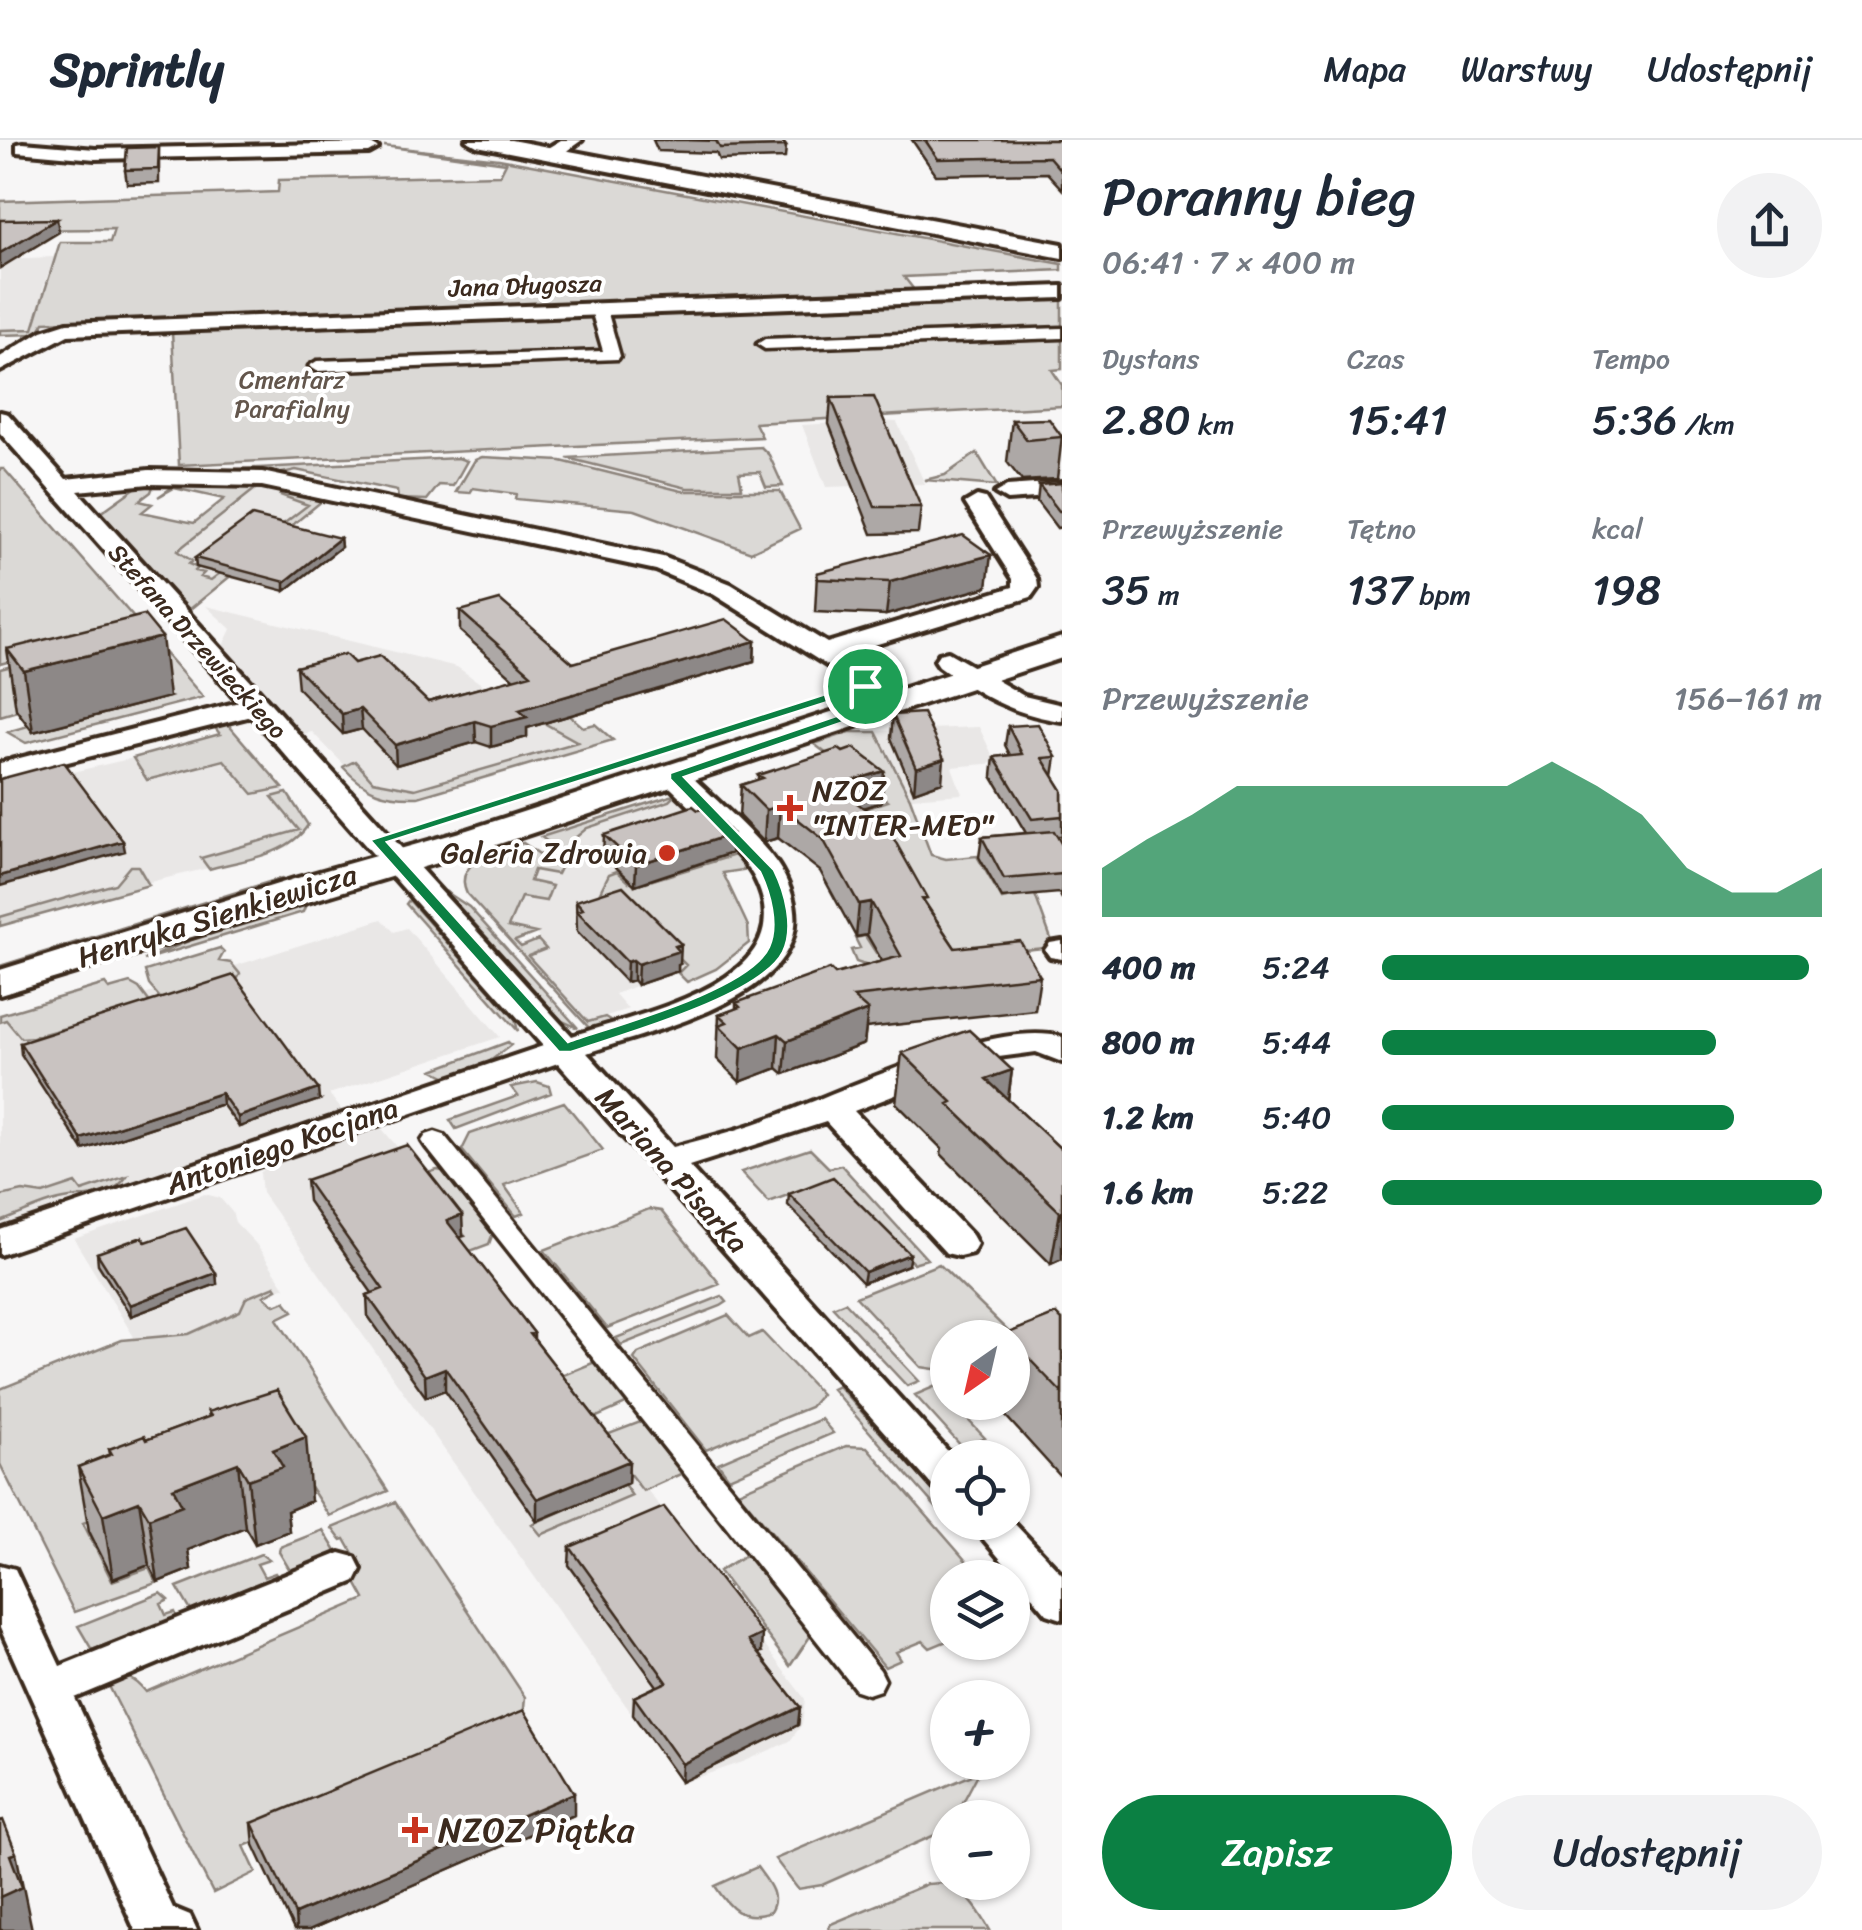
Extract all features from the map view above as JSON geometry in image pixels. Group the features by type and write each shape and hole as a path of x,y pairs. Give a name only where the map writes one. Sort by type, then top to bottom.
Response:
{"street":[{"path":"477,140 563,147 1062,238"},
{"path":"530,140 1062,251"},
{"path":"1,161 31,144 110,154 369,148"},
{"name":"Jana Długosza","path":"0,365 30,350 48,334 67,329 1062,292"},
{"path":"317,366 612,356 599,310"},
{"path":"765,344 1062,333"},
{"name":"Stefana Drzewieckiego","path":"0,419 388,851"},
{"path":"62,486 149,477 248,478 428,512 681,569 722,589 853,670 872,696"},
{"path":"428,512 445,488"},
{"path":"1007,493 1039,502 1062,490"},
{"path":"824,652 1022,592 1026,587 1024,579 977,504"},
{"name":"Henryka Sienkiewicza","path":"0,983 388,851 959,668 1062,624"},
{"name":"Henryka Sienkiewicza","path":"959,668 1062,647"},
{"path":"959,668 1006,701 1034,711 1062,713"},
{"path":"0,771 257,706"},
{"name":"Henryka Sienkiewicza","path":"0,955 388,851 684,787 747,737"},
{"name":"Antoniego Kocjana","path":"0,1243 733,989 776,952 781,926 774,886 766,870 684,787"},
{"name":"Mariana Pisarka","path":"388,851 930,1457"},
{"path":"666,1162 740,1141 985,1049 1036,1042 1055,1045 1062,1052"},
{"path":"832,1108 958,1244"},
{"path":"435,1141 868,1680"},
{"path":"1005,1540 1062,1602"},
{"path":"52,1688 340,1570"},
{"path":"0,1582 52,1688 156,1924 174,1930"}],"shaded area":[{"path":"54,257 42,292 47,292 33,329 0,330 0,259"},
{"path":"897,422 925,484 826,487 802,425"},
{"path":"251,482 324,495 211,580 199,576 176,552"},
{"path":"206,606 457,667 523,713 591,741 430,792 363,784 312,732 299,735 223,646 231,629"},
{"path":"979,727 996,763 952,767 962,794 911,798 876,731"},
{"path":"133,758 147,779 224,759 253,794 283,788 308,825 288,847 0,918 0,789"},
{"path":"677,794 737,855 624,904 686,966 615,994 628,1009 588,1022 527,956 545,949 536,933 508,927 521,897 546,900 552,887 529,881 534,869 557,873 575,838 587,828 670,801"},
{"path":"382,919 394,932 407,928 500,1037 329,1094 344,1113 0,1230 0,1022 21,1016 31,1031"},
{"path":"378,1124 477,1242 467,1251 805,1699 802,1724 790,1741 681,1783 262,1193 260,1173 273,1161"},
{"path":"205,1194 220,1198 285,1287 264,1296 271,1307 145,1355 74,1239"}],"green space":[{"path":"384,146 499,159 1062,264 1062,270 904,277 915,291 995,291 44,322 37,334 0,335 0,330 33,329 60,242 110,242 114,229 0,230 0,201 278,192 279,180 500,175 506,163"},
{"name":"Cmentarz Parafialny","path":"1062,297 1062,369 1052,370 1062,385 1062,406 755,423 762,437 179,465 172,331"},
{"path":"761,447 769,455 783,486 766,487 760,472 739,473 742,488 687,488 567,458"},
{"path":"977,453 997,486 925,480 945,475"},
{"path":"482,457 561,461 682,491 780,491 800,529 751,552 635,510 515,499 516,494 473,488 470,493 456,492 475,460"},
{"path":"458,458 467,461 453,486 439,485 427,500 398,499 397,491 296,470 278,474 216,470"},
{"path":"0,469 203,697 26,743 7,732 28,726 33,732 17,711 0,716 0,669 32,661 18,659 0,664"},
{"path":"264,482 177,551 192,561 189,564 198,568 195,571 204,573 200,577 211,580 308,505 280,495 283,492 318,499 328,496 189,610 100,513 142,483 154,484 151,492 139,501 152,504 142,512 194,523 224,499 174,488 158,497 177,484"},
{"path":"569,715 583,727 595,724 613,740 418,797 376,792 343,767 355,761 373,781 415,789 578,742 544,723"},
{"path":"226,722 283,788 253,794 224,760 147,780 133,758 220,734 212,724"},
{"path":"850,732 876,732 910,798 931,855 946,859 977,856 1002,899 1034,892 1054,947 868,966 856,962 851,950 860,948 855,938 865,936 876,953 890,952 852,813 888,801 814,744"},
{"path":"287,793 308,825 299,835 277,850 209,869 201,858 299,830 272,797"},
{"path":"677,794 670,801 587,828 575,838 557,874 534,870 530,881 552,886 546,901 521,897 508,927 536,933 515,941 521,947 538,940 546,949 528,956 588,1022 605,1017 610,1020 591,1030 467,894 466,873 480,859 523,843 541,855 555,847 541,837"},
{"path":"735,855 749,869 723,873 748,926 749,943 716,969 687,982 678,973 686,965 624,904 591,910 609,874 617,871 629,882 642,878 646,882"},
{"path":"130,866 138,866 149,885 0,926 0,917 115,884"},
{"path":"282,878 286,882 0,971 0,966"},
{"path":"445,891 469,907 578,1028 562,1021"},
{"path":"409,900 515,1019 518,1031 406,904"},
{"path":"301,901 306,904 303,912 144,960 221,927"},
{"path":"220,948 224,952 219,961 231,963 240,974 238,978 161,999 149,985 145,971"},
{"path":"130,983 151,1004 33,1037 21,1038 6,1020 0,1022 0,1015 105,984 109,989"},
{"path":"508,1042 511,1045 489,1062 447,1077 433,1070"},
{"path":"537,1082 549,1086 551,1093 456,1129 450,1120 518,1096 511,1087"},
{"path":"564,1102 603,1150 504,1185 524,1213 516,1216 462,1150 470,1134"},
{"path":"810,1149 829,1168 841,1165 927,1259 913,1263 829,1180 769,1202 741,1172"},
{"path":"443,1171 493,1233 489,1244 465,1253 456,1240 465,1236 448,1215 428,1173"},
{"path":"127,1176 109,1191 52,1202 0,1222 0,1196 23,1191 43,1194 76,1183 82,1191"},
{"path":"649,1209 661,1211 720,1284 607,1328 544,1250"},
{"path":"939,1264 997,1320 930,1320 930,1368 921,1367 856,1297"},
{"path":"275,1286 277,1289 264,1296 275,1305 285,1301 293,1311 277,1319 388,1491 329,1516 286,1449 83,1523 112,1581 149,1568 156,1583 74,1612 0,1464 0,1389 122,1340 189,1334 240,1311 246,1298"},
{"path":"722,1296 727,1302 721,1306 621,1345 616,1338"},
{"path":"845,1302 919,1381 907,1386 833,1307"},
{"path":"728,1315 749,1338 762,1332 821,1394 810,1407 706,1450 634,1359 638,1353"},
{"path":"595,1362 628,1403 588,1421 556,1378"},
{"path":"838,1386 930,1487 930,1501 832,1389"},
{"path":"930,1389 930,1412 915,1395"},
{"path":"821,1419 833,1433 729,1478 718,1463"},
{"path":"938,1420 968,1420 985,1438 981,1440 956,1440"},
{"path":"643,1421 683,1473 643,1491 601,1437"},
{"path":"846,1446 867,1447 930,1519 930,1540 948,1540 965,1560 930,1560 930,1648 923,1641 896,1652 901,1660 885,1667 738,1492"},
{"path":"624,1484 632,1496 541,1535 532,1524"},
{"path":"395,1502 525,1697 522,1729 244,1846 256,1872 213,1893 105,1678 128,1678 146,1692 365,1599 349,1570 359,1564 345,1539 341,1540 332,1528"},
{"path":"323,1530 337,1553 291,1572 280,1547"},
{"path":"261,1554 269,1560 257,1564 264,1577 275,1573 277,1576 191,1611 177,1587"},
{"path":"747,1554 811,1635 790,1666 719,1571"},
{"path":"161,1593 169,1600 161,1604 166,1615 175,1612 177,1617 92,1650 78,1626"},
{"path":"960,1780 975,1780 964,1800 930,1800 930,1837 822,1885 798,1889 775,1859"},
{"path":"757,1867 771,1888 773,1906 770,1912 760,1915 744,1914 732,1907 715,1886"},
{"path":"927,1884 930,1900 969,1900 990,1930 828,1930 831,1924"}],"building":[{"path":"688,140 781,140 786,146 720,148 716,141"},
{"path":"925,140 1062,140 1062,172 1049,157 938,159"},
{"path":"159,147 158,169 125,170 127,148"},
{"path":"57,219 0,253 0,220"},
{"path":"874,397 921,507 875,507 831,398"},
{"path":"1049,419 1062,437 1027,440 1012,420"},
{"path":"1062,483 1062,511 1059,511 1039,485"},
{"path":"252,516 340,538 285,582 195,558"},
{"path":"963,535 991,555 890,582 818,579 817,573"},
{"path":"500,600 573,663 726,619 755,641 519,710 527,717 491,726 475,721 395,745 360,709 342,714 296,667 345,654 354,663 380,656 428,702 531,674 460,611"},
{"path":"144,615 162,637 24,671 7,649"},
{"path":"923,713 944,759 916,768 893,715"},
{"path":"1038,724 1056,757 1042,758 1062,790 1062,816 1032,819 994,757 1022,754 1008,726"},
{"path":"854,748 884,771 835,786 886,825 927,898 922,899 955,948 1020,941 1040,976 853,997 868,1010 787,1041 779,1034 742,1048 719,1025 727,1022 719,1015 740,1007 736,1003 830,969 835,974 901,956 871,902 859,904 823,839 780,805 766,810 741,785 763,778 758,775 839,749 843,752"},
{"path":"64,762 123,841 0,876 0,779"},
{"path":"693,806 698,810 707,807 732,834 636,865 604,835"},
{"path":"1054,831 1062,845 1062,874 1004,879 982,837"},
{"path":"623,886 681,944 675,946 679,951 638,964 633,960 627,962 577,911 583,909 576,901"},
{"path":"234,975 318,1089 238,1117 221,1093 81,1139 20,1043"},
{"path":"969,1030 1012,1070 986,1079 1062,1150 1062,1212 948,1104 952,1102 902,1053"},
{"path":"407,1145 462,1215 447,1221 629,1461 537,1499 445,1368 425,1376 367,1295 383,1289 306,1180"},
{"path":"833,1177 910,1254 865,1272 789,1194"},
{"path":"186,1228 216,1273 130,1305 97,1253 142,1237 146,1242"},
{"path":"1056,1314 1062,1320 1062,1393 1030,1360 1030,1324"},
{"path":"277,1390 306,1437 273,1450 283,1467 248,1480 238,1463 173,1488 182,1505 149,1518 139,1501 103,1515 78,1467 112,1454 109,1449 144,1436 146,1440 211,1416 208,1412"},
{"path":"664,1507 762,1634 748,1641 800,1707 682,1764 634,1697 667,1682 570,1547"},
{"name":"NZOZ Piątka","path":"524,1710 574,1793 295,1914 252,1823"},
{"path":"3,1820 16,1853 10,1855 22,1887 0,1897 0,1821"}],"place":[{"name":"NZOZ \"INTER-MED\"","path":"790,808"},
{"name":"Galeria Zdrowia","path":"667,853"},
{"name":"NZOZ Piątka","path":"415,1830"}],"route":[{"path":"865,686 880,705 674,776 766,870 774,886 781,926 776,952 733,989 565,1049 378,840 458,816 865,686"}]}
